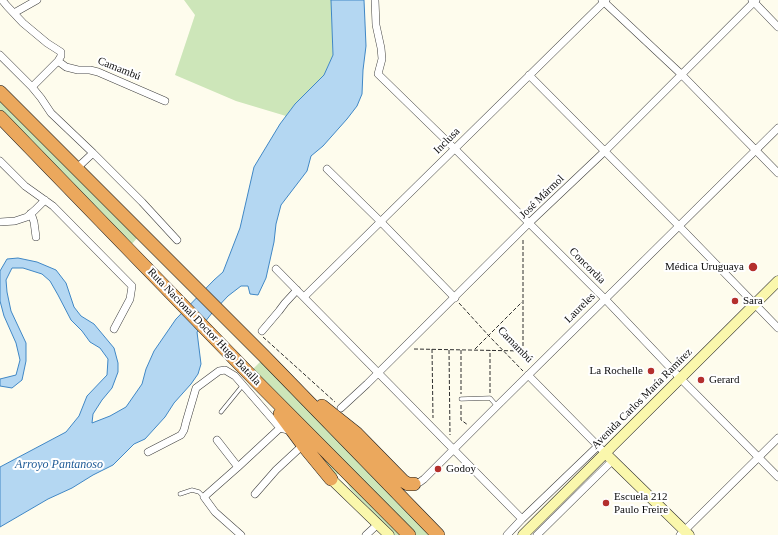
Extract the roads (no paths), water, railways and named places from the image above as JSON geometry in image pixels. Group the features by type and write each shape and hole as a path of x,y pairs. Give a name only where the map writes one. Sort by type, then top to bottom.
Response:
{"highway":[{"name":"Ruta Nacional Doctor Hugo Batalla","path":"0,92 268,360 438,535"},
{"name":"Ruta Nacional Doctor Hugo Batalla","path":"0,117 257,382 409,535"},
{"path":"268,360 356,433 403,481 408,484 414,484"},
{"path":"257,382 303,445 331,478"}],"main road":[{"name":"Avenida Carlos María Ramírez","path":"524,534 778,281"},
{"name":"Camambú","path":"605,453 684,534"},
{"path":"331,478 389,535"}],"street":[{"path":"1,0 47,43 61,52 58,62 32,88"},
{"path":"14,13 37,0"},
{"name":"Concordia","path":"375,0 376,26 382,59 378,74 455,148 778,477"},
{"path":"604,1 681,74 778,173"},
{"name":"Inclusa","path":"304,298 604,1"},
{"path":"754,1 778,27"},
{"name":"José Mármol","path":"342,408 455,298 529,223 605,151 754,1"},
{"path":"0,55 42,98 50,113 93,153 142,202 177,240"},
{"name":"Camambú","path":"58,62 66,67 98,72 165,102"},
{"path":"529,75 778,328"},
{"name":"Laureles","path":"414,484 424,479 452,447 497,406 778,128"},
{"path":"77,168 93,153"},
{"path":"0,161 25,186 53,206 132,286 130,299 114,329"},
{"path":"327,169 455,298"},
{"path":"0,222 15,221 27,217 45,200"},
{"path":"31,214 34,222 36,237"},
{"path":"276,268 522,519"},
{"path":"262,331 297,290"},
{"path":"148,452 181,435 184,430 196,388 214,374 225,370 235,376 280,428 293,432"},
{"name":"Camambú","path":"528,375 605,453"},
{"path":"241,535 215,512 204,498 280,428"},
{"path":"684,534 778,438"},
{"path":"217,440 238,468"},
{"path":"255,494 276,470 303,445"},
{"name":"Avenida Carlos María Ramírez","path":"507,535 522,519 605,453"},
{"name":"Avenida Carlos María Ramírez","path":"538,535 605,453"},
{"path":"366,535 378,524"}],"lane":[{"path":"221,412 243,385"},
{"path":"461,399 490,398 497,406"},
{"path":"180,494 192,490 199,492 204,498"}],"water":[{"name":"Arroyo Pantanoso","path":"331,0 364,0 366,46 362,94 357,106 347,119 323,146 311,156 307,171 281,205 266,278 258,295 250,294 248,286 241,286 228,296 197,332 201,364 198,374 174,403 165,417 145,439 134,444 113,465 72,488 48,499 0,527 0,467 66,432 79,416 87,396 107,375 108,359 100,348 90,342 71,320 50,281 42,274 23,268 12,268 6,280 7,292 11,311 26,343 26,361 22,380 12,388 0,386 0,379 16,375 20,360 16,343 4,316 0,301 0,271 7,259 18,258 37,262 56,270 66,283 74,307 81,316 94,324 114,348 118,363 118,372 112,388 93,414 92,423 110,416 126,407 142,384 146,369 154,351 176,319 223,272 240,228 254,167 280,124 295,104 324,75 333,55"}],"place":[{"name":"Médica Uruguaya","path":"753,267"},
{"name":"Sara","path":"735,301"},
{"name":"La Rochelle","path":"651,371"},
{"name":"Gerard","path":"701,380"},
{"name":"Godoy","path":"438,469"},
{"name":"Escuela 212 Paulo Freire","path":"606,503"}]}
